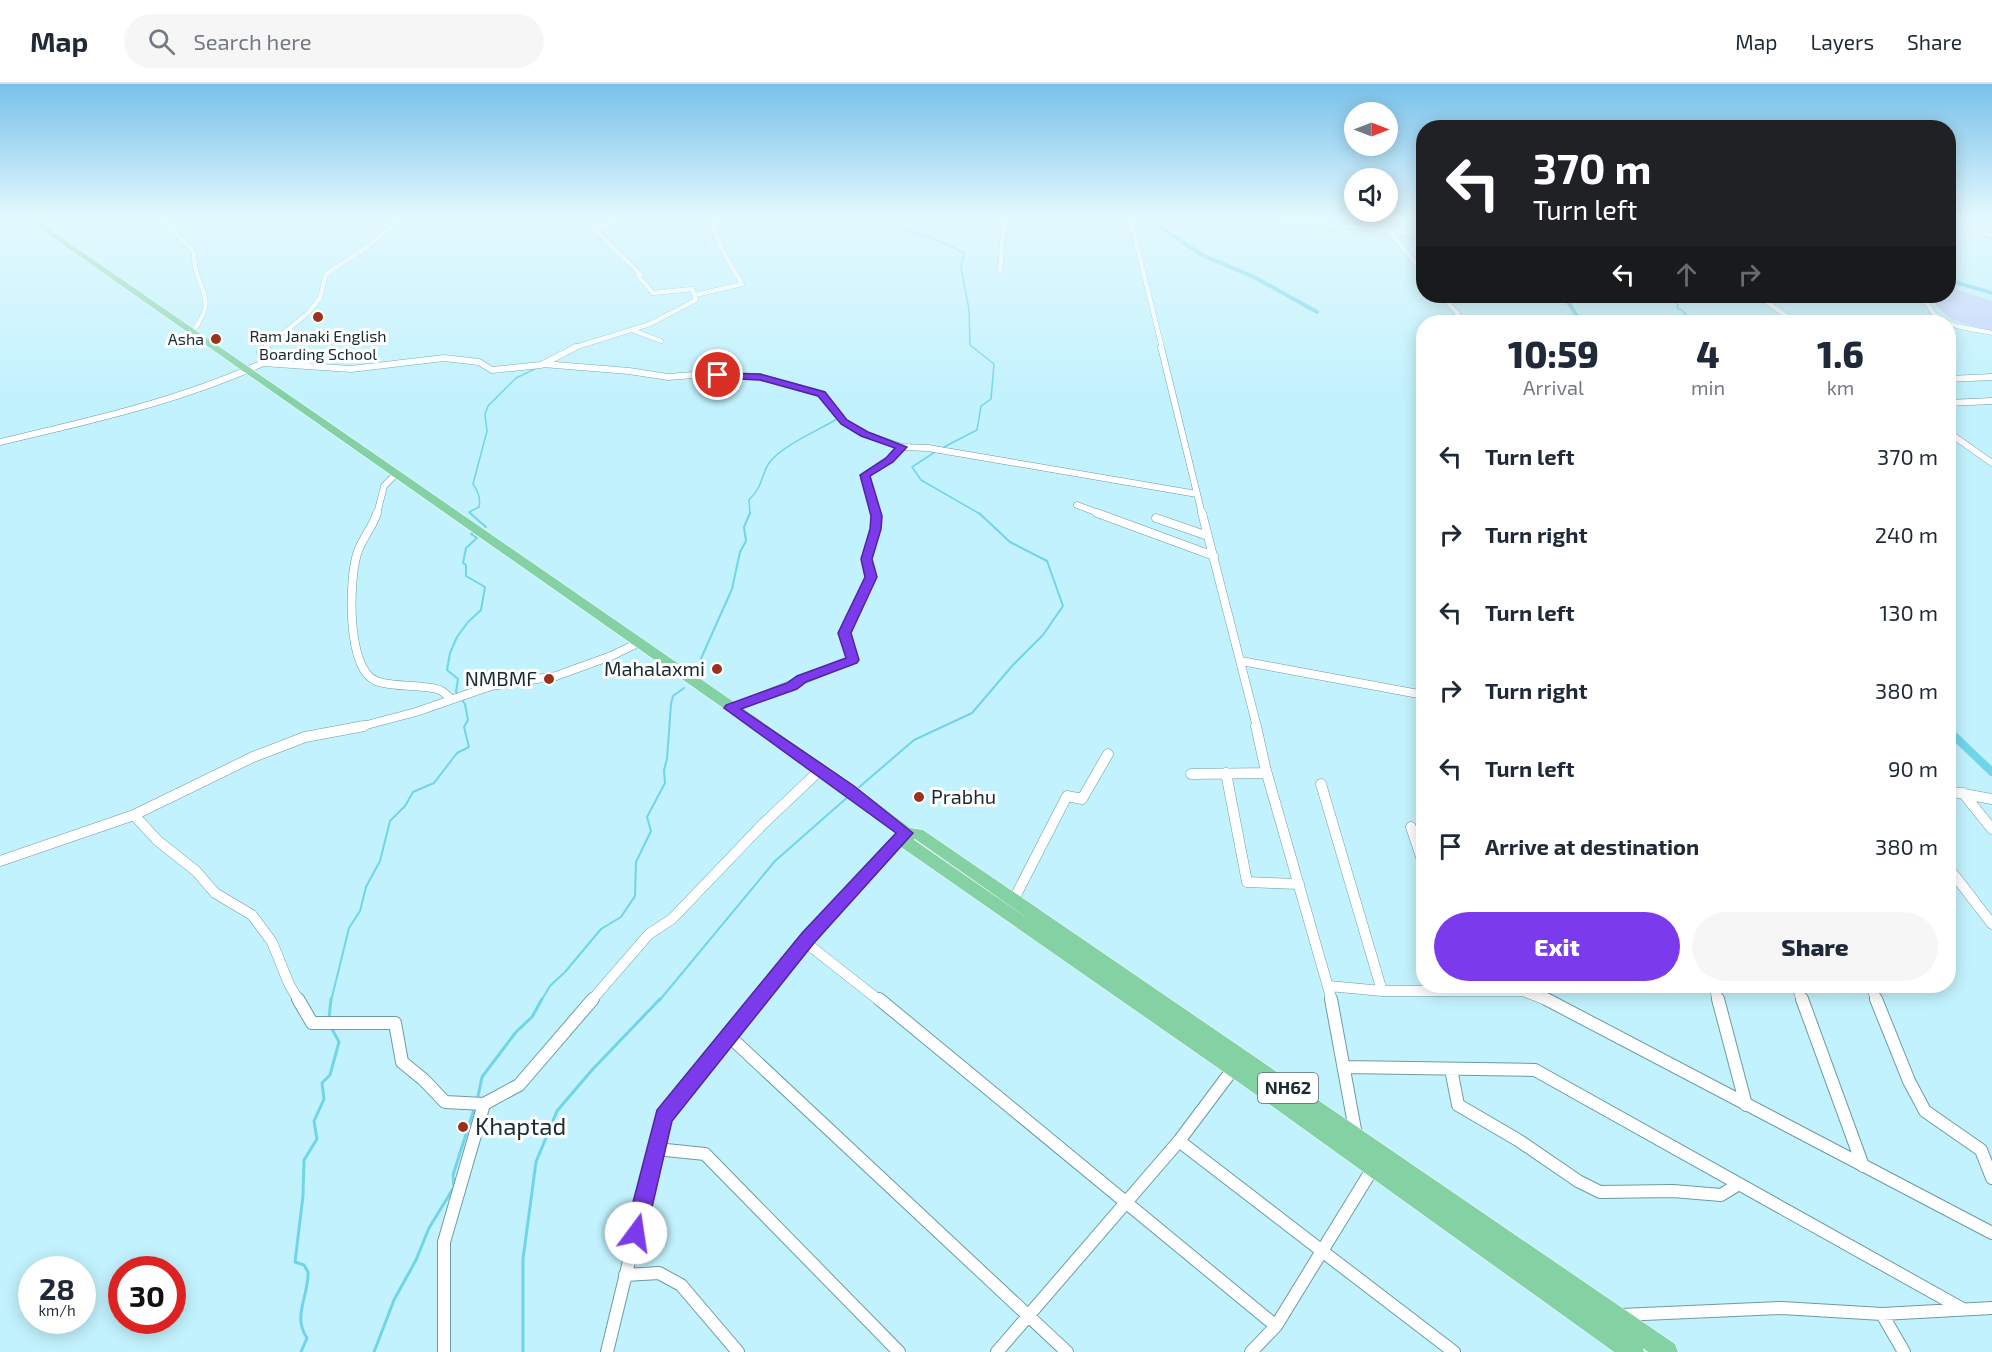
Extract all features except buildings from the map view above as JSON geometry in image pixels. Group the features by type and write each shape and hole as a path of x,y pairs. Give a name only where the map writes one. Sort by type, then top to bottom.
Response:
{"main road":[{"name":"NH62","path":"113,277 246,372 849,789 906,833 918,834 1087,948 1201,1030 1667,1352"},
{"name":"NH62","path":"906,833 906,843 1233,1069 1633,1352"}],"street":[{"path":"192,332 203,321 208,304 204,288 198,277"},
{"path":"263,363 260,352 308,313 320,298 325,277"},
{"path":"543,364 579,345 650,324 668,312 696,300 692,289 686,288 653,293 639,277"},
{"path":"695,296 742,284 738,277"},
{"path":"1144,277 1197,494 1241,661 1266,773 1329,986 1346,1067 1356,1135"},
{"path":"1448,303 1459,315"},
{"path":"1768,303 1785,315"},
{"path":"1956,325 1992,333"},
{"path":"632,330 661,341"},
{"path":"0,442 93,420 216,385 263,363 353,369 391,367 440,357 476,362 492,370 543,364 629,371 668,377 706,374 760,377 822,394 844,422 864,434 902,447 984,457 1197,494"},
{"path":"1956,379 1992,377"},
{"path":"1956,403 1992,401"},
{"path":"1956,438 1992,463"},
{"path":"730,708 792,686 802,679 853,660 844,633 871,577 867,559 876,529 877,516 865,475 890,460 902,447"},
{"path":"396,474 384,486 376,517 357,554 351,600 354,644 364,671 377,681 402,687 440,690 456,697"},
{"path":"1077,505 1214,556"},
{"path":"1156,518 1209,536"},
{"path":"0,861 134,814 253,757 304,737 356,728 416,712 491,686 568,673 638,643"},
{"path":"1241,661 1416,694"},
{"path":"1014,899 1067,796 1082,799 1108,754"},
{"path":"134,814 158,841 196,871 214,892 252,915 272,942 289,984 312,1023 395,1023 402,1062 424,1080 445,1102 477,1103 519,1085 649,934 672,919 762,825 820,770"},
{"path":"1226,773 1247,882 1299,885"},
{"path":"1191,774 1266,773"},
{"path":"1321,784 1382,991"},
{"path":"1956,792 1992,799"},
{"path":"1963,793 1992,829"},
{"path":"1411,827 1416,842"},
{"path":"607,1352 664,1117 805,942 906,833"},
{"path":"1956,877 1992,924"},
{"path":"805,942 928,1038 1276,1326"},
{"path":"1329,986 1382,991 1416,990"},
{"path":"1539,993 1746,1105 1992,1233"},
{"path":"1716,993 1746,1105"},
{"path":"1800,993 1863,1166"},
{"path":"1874,993 1910,1081 1925,1111 1981,1150 1992,1178"},
{"path":"729,1036 1067,1352"},
{"path":"1346,1067 1535,1070 1961,1308"},
{"path":"997,1352 1179,1141 1233,1069"},
{"path":"1451,1069 1458,1105 1518,1140 1578,1181 1600,1192 1673,1191 1721,1195 1739,1184"},
{"path":"444,1352 444,1242 477,1103"},
{"path":"1179,1141 1455,1352"},
{"path":"656,1149 705,1154 899,1352"},
{"path":"1251,1352 1276,1326 1373,1168"},
{"path":"625,1275 658,1273 681,1285 738,1352"},
{"path":"1615,1315 1782,1308 1840,1314 1882,1314 1992,1308"},
{"path":"1882,1314 1904,1352"}],"shaded area":[{"path":"1956,289 1992,301 1992,331 1957,321 1956,315 1946,315 1935,303 1956,303"}],"waterway":[{"path":"940,449 977,430 981,406 991,399 994,364 970,345 969,309 963,277"},
{"path":"1254,277 1317,312"},
{"path":"1956,282 1992,293"},
{"path":"1569,303 1576,315"},
{"path":"1676,303 1677,308 1686,315"},
{"path":"470,513 480,504 479,495 473,484 487,431 485,414 488,406 516,378 539,367"},
{"path":"750,513 749,500 760,485 769,463 782,450 837,419 827,405"},
{"path":"935,452 912,467 921,480 980,514"},
{"path":"470,513 486,527"},
{"path":"695,672 732,589 740,552 746,541 744,527 750,513"},
{"path":"857,789 914,740 972,713 1012,666 1043,635 1063,606 1047,561 1010,542 979,513"},
{"path":"331,1001 349,928 360,911 366,887 380,861 390,821 405,806 413,792 434,783 457,753 469,747 464,727 468,720 465,704 456,692 458,679 447,670 450,653 457,637 481,610 485,587 466,576 466,565 463,563 466,548 477,538 471,534 474,532"},
{"path":"541,1001 550,986 565,972 601,929 621,917 635,896 636,862 651,831 647,817 665,783 664,770 667,759 671,704 673,696 684,688"},
{"path":"1956,738 1992,772"},
{"path":"659,1001 775,861 850,795"},
{"path":"329,1018 331,999"},
{"path":"477,1101 482,1077 516,1032 532,1017 542,999"},
{"path":"523,1352 523,1259 536,1162 557,1111 592,1070 660,999"},
{"path":"301,1352 307,1338 303,1330 301,1314 308,1272 304,1265 295,1262 303,1196 304,1160 317,1139 314,1121 324,1099 322,1083 330,1075 339,1042 332,1029"},
{"path":"374,1352 394,1300 416,1260 429,1228 454,1187 453,1175 474,1109"}],"place":[{"name":"Ram Janaki English Boarding School","path":"318,317"},
{"name":"Asha","path":"216,339"},
{"name":"Mahalaxmi","path":"717,669"},
{"name":"NMBMF","path":"549,679"},
{"name":"Prabhu","path":"919,797"},
{"name":"Khaptad","path":"463,1127"}],"route":[{"path":"636,1233 664,1117 721,1043 808,938 906,833 849,789 730,708 792,686 802,679 853,660 844,633 871,577 867,559 876,529 877,516 865,475 890,460 902,447 864,434 844,422 822,394 760,377 718,375"}]}
